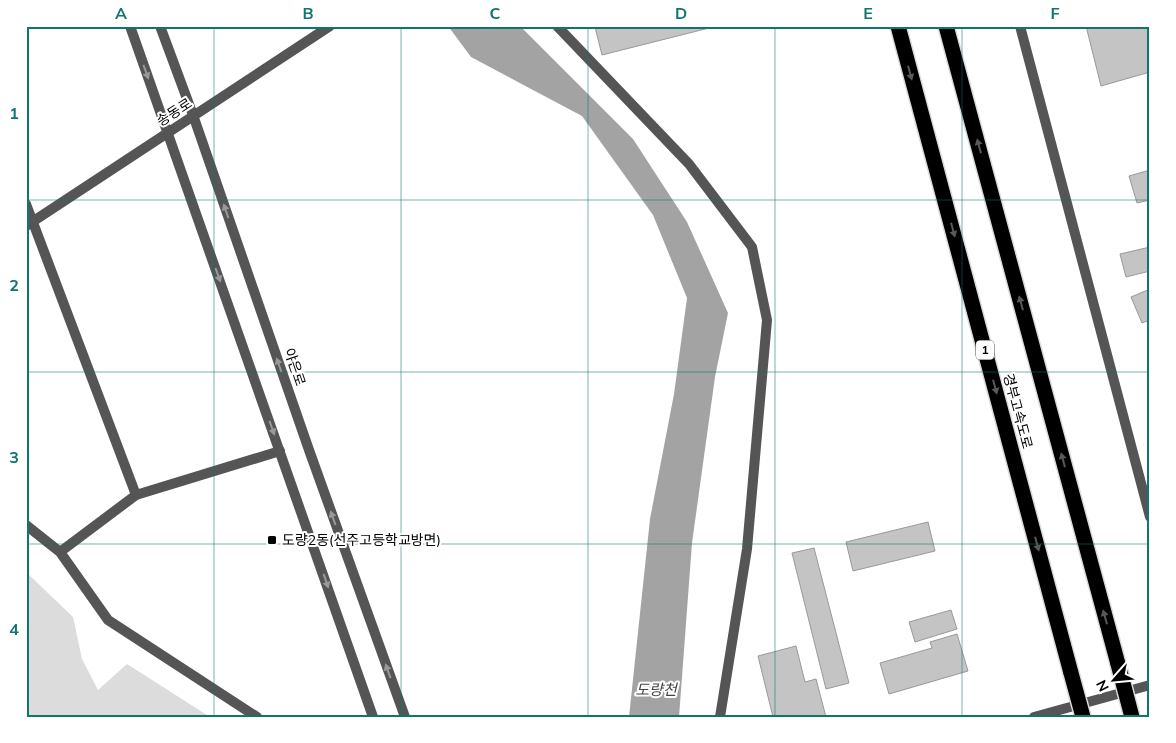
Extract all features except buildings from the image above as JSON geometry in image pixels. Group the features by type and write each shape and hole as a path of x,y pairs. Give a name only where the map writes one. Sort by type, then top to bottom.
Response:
{"highway":[{"name":"경부고속도로","path":"898,26 1083,717"},
{"path":"946,26 1132,717"}],"street":[{"path":"130,26 373,717"},
{"name":"야은로","path":"160,26 405,717"},
{"name":"송동로","path":"30,223 330,26"},
{"path":"557,26 689,164 752,247 767,320 747,549 720,717"},
{"path":"1020,26 1150,517"},
{"path":"26,204 30,223 136,494"},
{"path":"60,552 136,494 280,451"},
{"path":"26,525 60,552 108,620 257,717"},
{"path":"1034,717 1150,685"}],"shaded area":[{"path":"26,572 73,617 82,659 98,690 127,664 210,717 26,717"}],"water":[{"name":"도량천","path":"448,26 520,26 633,139 687,222 728,313 715,377 692,543 679,717 629,717 650,519 674,394 687,298 653,215 582,116 471,57"}],"place":[{"name":"도량2동(선주고등학교방면)","path":"272,540"}]}
